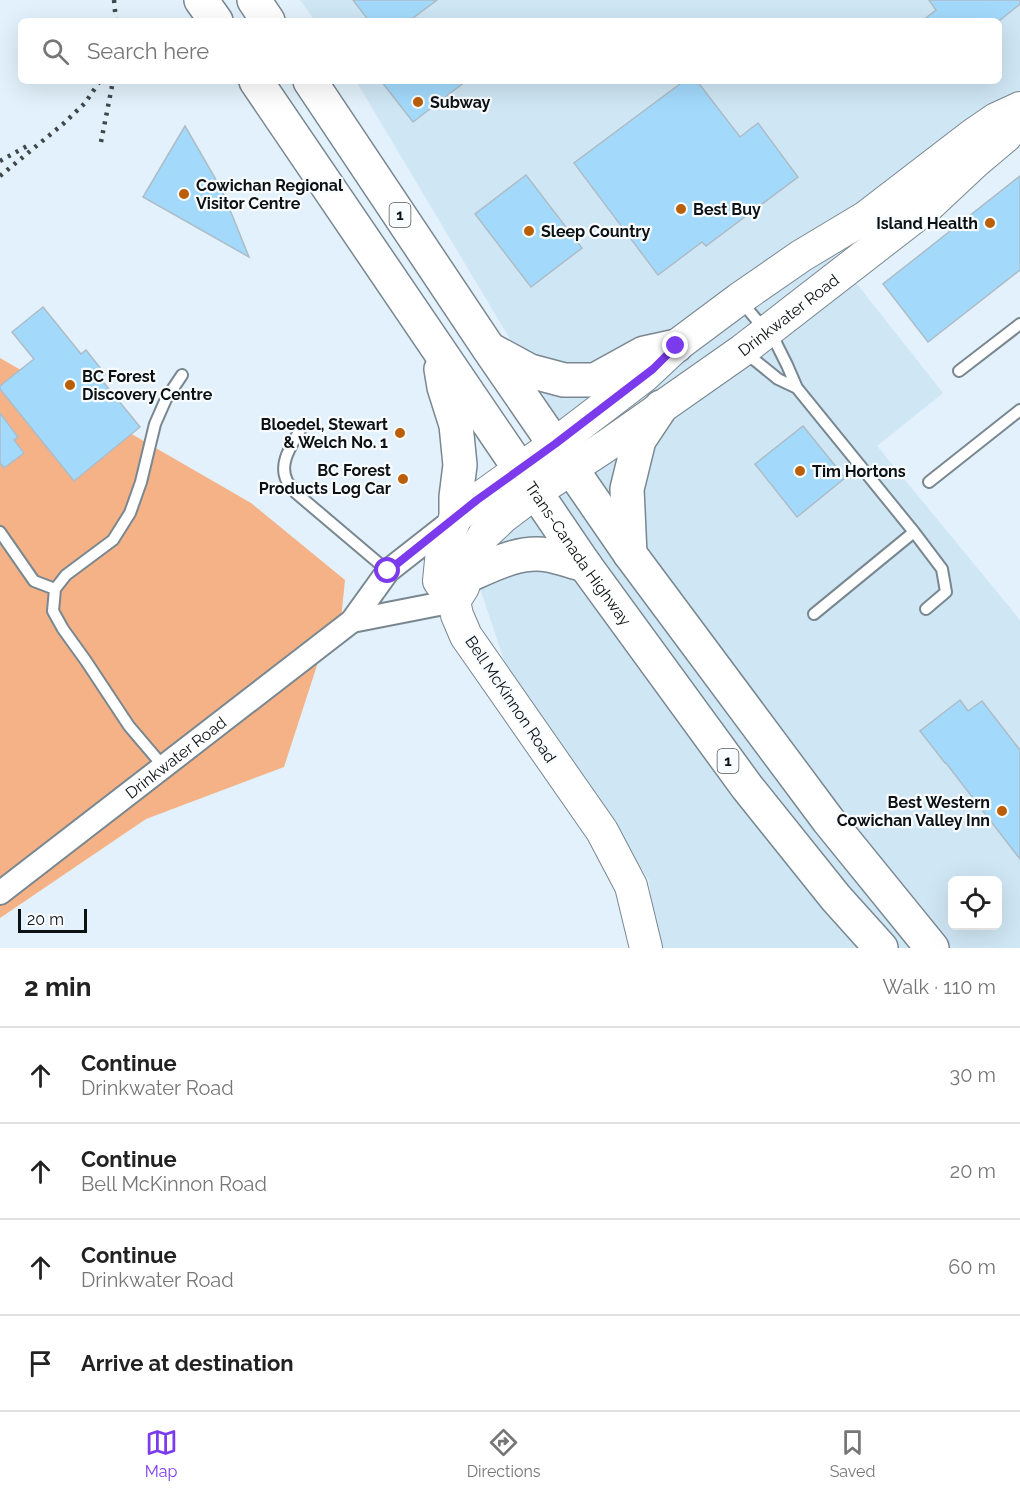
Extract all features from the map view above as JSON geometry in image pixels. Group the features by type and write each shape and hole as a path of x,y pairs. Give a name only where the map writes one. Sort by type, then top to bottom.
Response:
{"highway":[{"path":"201,0 214,18"},
{"path":"254,0 266,18"},
{"name":"Trans-Canada Highway","path":"258,84 585,565 747,788 836,898 881,948"},
{"name":"1","path":"312,84 489,349 630,554 828,820 932,948"},
{"path":"489,349 530,371 564,380 595,380 644,353 676,346"},
{"path":"436,347 444,387 456,425 460,465 456,517"},
{"path":"630,554 627,489 639,440 661,407"},
{"path":"460,588 502,561 523,555 547,554 585,565"}],"street":[{"name":"Drinkwater Road","path":"528,481 563,456 676,346 801,256 866,217 974,134 996,119 1019,109"},
{"name":"Drinkwater Road","path":"563,456 661,407 754,340 926,208 1006,136 1019,109"},
{"name":"Bell McKinnon Road","path":"528,481 477,500 456,517 442,550 439,581 460,588 457,615 466,636 602,831 631,886 646,948"},
{"path":"460,588 472,555 484,535 503,517 528,481"},
{"name":"Drinkwater Road","path":"0,893 352,621 388,571 456,517"},
{"name":"Drinkwater Road","path":"352,621 460,588"}],"lane":[{"path":"739,299 754,340 778,379 797,388"},
{"path":"959,371 1020,324"},
{"path":"754,340 776,343 797,388 942,569 946,592 926,609"},
{"path":"163,766 129,726 53,611 55,589 66,575 113,540 130,513 141,482 155,424 166,399 182,375"},
{"path":"929,482 1020,410"},
{"path":"300,430 287,455 284,466 286,480 296,493 388,571"},
{"path":"0,532 34,581 55,589"},
{"path":"814,614 914,532"}],"shaded area":[{"path":"300,0 1020,0 1020,90 823,241 943,393 877,446 1020,620 1020,948 657,948 649,880 506,666 475,573 569,438 358,84 1002,84 1002,18 313,18"},
{"path":"0,358 251,503 345,580 339,639 322,650 284,767 146,819 0,918"}],"building":[{"path":"353,0 437,0 413,18 367,18"},
{"path":"929,0 1020,0 1020,4 1002,19 926,18 936,10"},
{"name":"Subway","path":"383,84 462,84 413,122"},
{"name":"Best Buy","path":"680,84 699,84 740,137 758,123 798,177 706,246 702,242 658,275 574,163"},
{"name":"Cowichan Regional Visitor Centre","path":"185,126 222,190 249,257 143,197"},
{"name":"Sleep Country","path":"526,175 582,248 531,287 475,214"},
{"name":"Island Health","path":"1020,176 1020,270 928,342 883,284"},
{"path":"43,307 81,354 86,350 105,374 100,378 140,427 74,481 0,389 0,386 34,359 12,332"},
{"path":"0,413 18,437 14,440 24,453 4,468 0,463"},
{"name":"Tim Hortons","path":"803,426 845,478 797,517 755,464"},
{"name":"Best Western Cowichan Valley Inn","path":"960,700 968,711 982,701 1020,750 1020,859 920,731"}],"railway":[{"path":"114,0 116,18"},
{"path":"0,176 63,124 85,103 98,84"},
{"path":"101,142 112,84"},
{"path":"0,161 29,145"}],"place":[{"name":"Subway","path":"418,102"},
{"name":"Cowichan Regional Visitor Centre","path":"184,194"},
{"name":"Best Buy","path":"681,209"},
{"name":"Island Health","path":"990,223"},
{"name":"Sleep Country","path":"529,231"},
{"name":"BC Forest Discovery Centre","path":"70,385"},
{"name":"Bloedel, Stewart & Welch No. 1","path":"400,433"},
{"name":"Tim Hortons","path":"800,471"},
{"name":"BC Forest Products Log Car","path":"403,479"},
{"name":"Best Western Cowichan Valley Inn","path":"1002,811"}],"route":[{"path":"388,571 477,500 653,369 676,346"}]}
